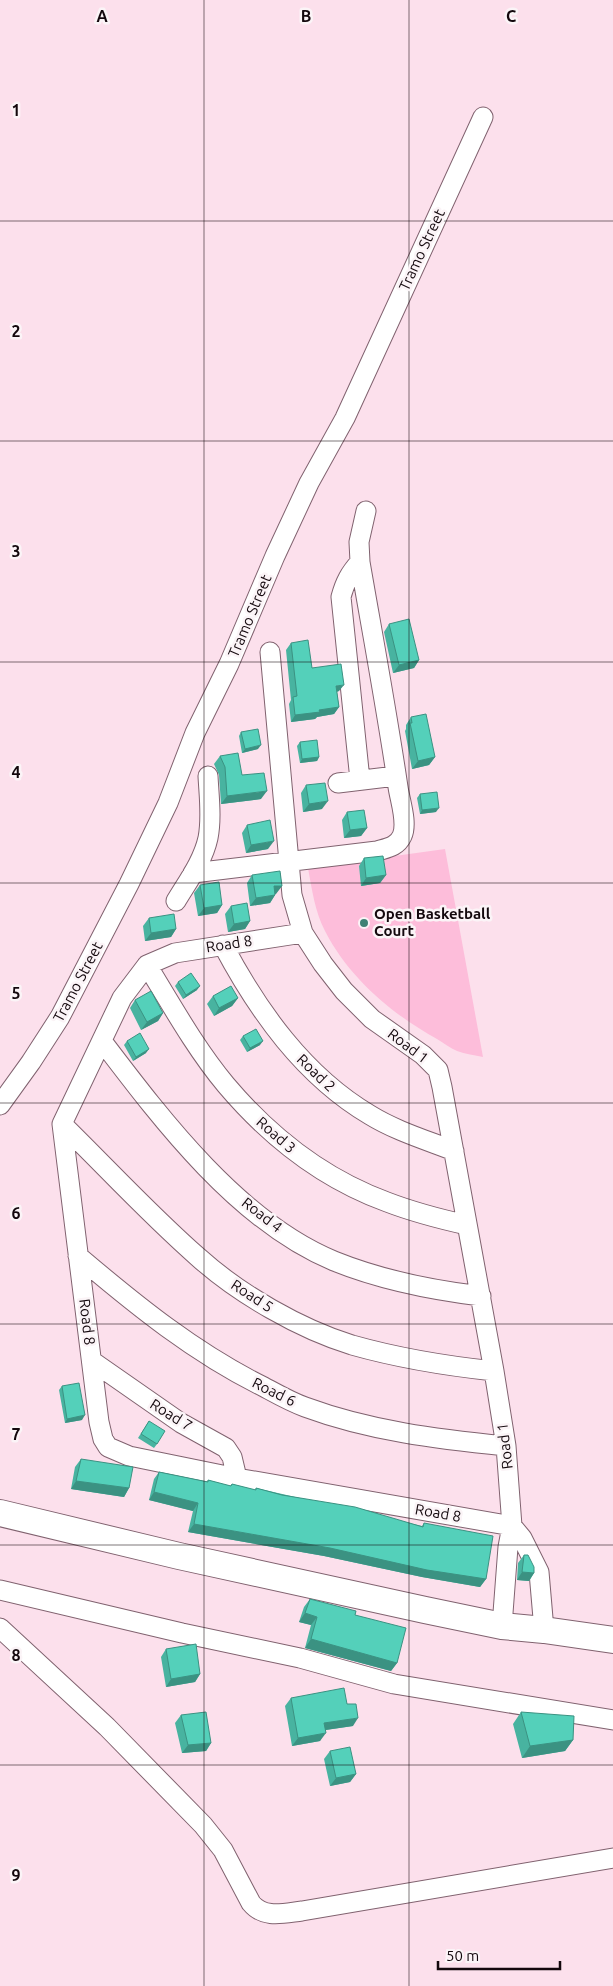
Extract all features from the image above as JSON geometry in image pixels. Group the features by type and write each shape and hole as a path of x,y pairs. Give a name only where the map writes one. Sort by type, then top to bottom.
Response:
{"street":[{"name":"Tramo Street","path":"0,1106 32,1062 60,1018 129,884 168,803 195,733 229,664 275,556 309,483 345,418 483,117"},
{"path":"193,873 377,851 391,847 403,835 404,825 360,562 359,542 366,511"},
{"path":"360,562 350,574 341,597 360,780"},
{"name":"Road 1","path":"270,652 292,895 303,933 323,964 344,991 372,1019 423,1055 438,1070 481,1296 506,1446 512,1526 508,1547 502,1626"},
{"path":"176,901 202,856 208,838 210,812 208,776"},
{"path":"338,783 396,776"},
{"name":"Road 8","path":"303,933 175,953 147,966 122,998 62,1124 98,1422 103,1439 108,1447 129,1456 237,1478 512,1526"},
{"name":"Road 2","path":"222,945 242,982 311,1071 336,1093 370,1116 454,1151"},
{"name":"Road 3","path":"147,966 205,1057 226,1085 258,1121 305,1160 332,1176 385,1202 415,1212 467,1225"},
{"name":"Road 4","path":"102,1041 179,1138 211,1172 242,1201 303,1245 341,1263 403,1282 441,1291 481,1296"},
{"name":"Road 5","path":"62,1124 199,1258 239,1289 279,1314 352,1344 452,1366 494,1371"},
{"name":"Road 6","path":"78,1256 140,1308 200,1351 228,1369 304,1407 402,1434 506,1446"},
{"name":"Road 7","path":"92,1361 181,1423 226,1448 232,1456 237,1478"},
{"path":"0,1513 179,1556 424,1610 502,1626 613,1640"},
{"path":"512,1526 522,1538 539,1572 544,1630"},
{"path":"0,1590 172,1631 300,1658 394,1684 613,1720"},
{"path":"0,1628 107,1728 203,1825 223,1850 256,1910 277,1914 302,1911 613,1858"}],"shaded area":[{"path":"445,849 483,1057 457,1051 420,1029 388,1006 359,979 346,964 325,931 314,901 308,868"}],"building":[{"path":"409,619 419,660 399,665 389,624"},
{"path":"308,640 312,668 341,664 344,685 336,686 339,707 319,710 320,712 295,715 293,697 297,696 291,643"},
{"path":"426,714 435,757 418,761 410,723 412,723 411,717"},
{"path":"258,729 261,745 245,749 241,732"},
{"path":"317,740 319,757 302,759 300,742"},
{"path":"238,753 242,775 264,773 267,791 227,796 225,767 220,756"},
{"path":"325,783 328,801 309,804 306,785"},
{"path":"437,792 439,808 422,810 420,794"},
{"path":"364,810 367,828 350,830 347,812"},
{"path":"270,820 274,841 251,845 247,825"},
{"path":"383,856 386,875 366,878 364,858"},
{"path":"280,871 282,886 274,886 275,895 256,898 252,875"},
{"path":"219,882 222,905 204,908 200,885"},
{"path":"247,903 250,921 234,924 231,906"},
{"path":"174,914 176,929 151,933 149,918"},
{"path":"191,973 200,986 186,995 178,982"},
{"path":"231,986 238,998 219,1008 213,996"},
{"path":"151,991 163,1013 147,1022 135,1000"},
{"path":"256,1029 263,1041 250,1048 243,1036"},
{"path":"140,1033 149,1049 136,1057 127,1041"},
{"path":"79,1383 85,1415 67,1419 62,1386"},
{"path":"149,1421 165,1431 157,1444 141,1434"},
{"path":"81,1459 133,1467 129,1488 76,1481"},
{"path":"159,1472 355,1507 423,1527 424,1523 493,1536 486,1579 427,1570 330,1548 194,1524 198,1503 154,1492"},
{"path":"524,1555 528,1555 534,1567 534,1573 522,1572"},
{"path":"310,1599 356,1611 355,1615 406,1628 397,1663 311,1639 317,1617 305,1613"},
{"path":"196,1644 200,1674 171,1679 166,1649"},
{"path":"344,1688 347,1704 356,1704 358,1718 324,1723 326,1733 298,1738 291,1698"},
{"path":"206,1712 211,1743 188,1745 181,1715"},
{"path":"521,1712 574,1716 573,1740 530,1746"},
{"path":"350,1747 356,1774 336,1778 330,1751"}],"place":[{"name":"Open Basketball Court","path":"364,923"}]}
